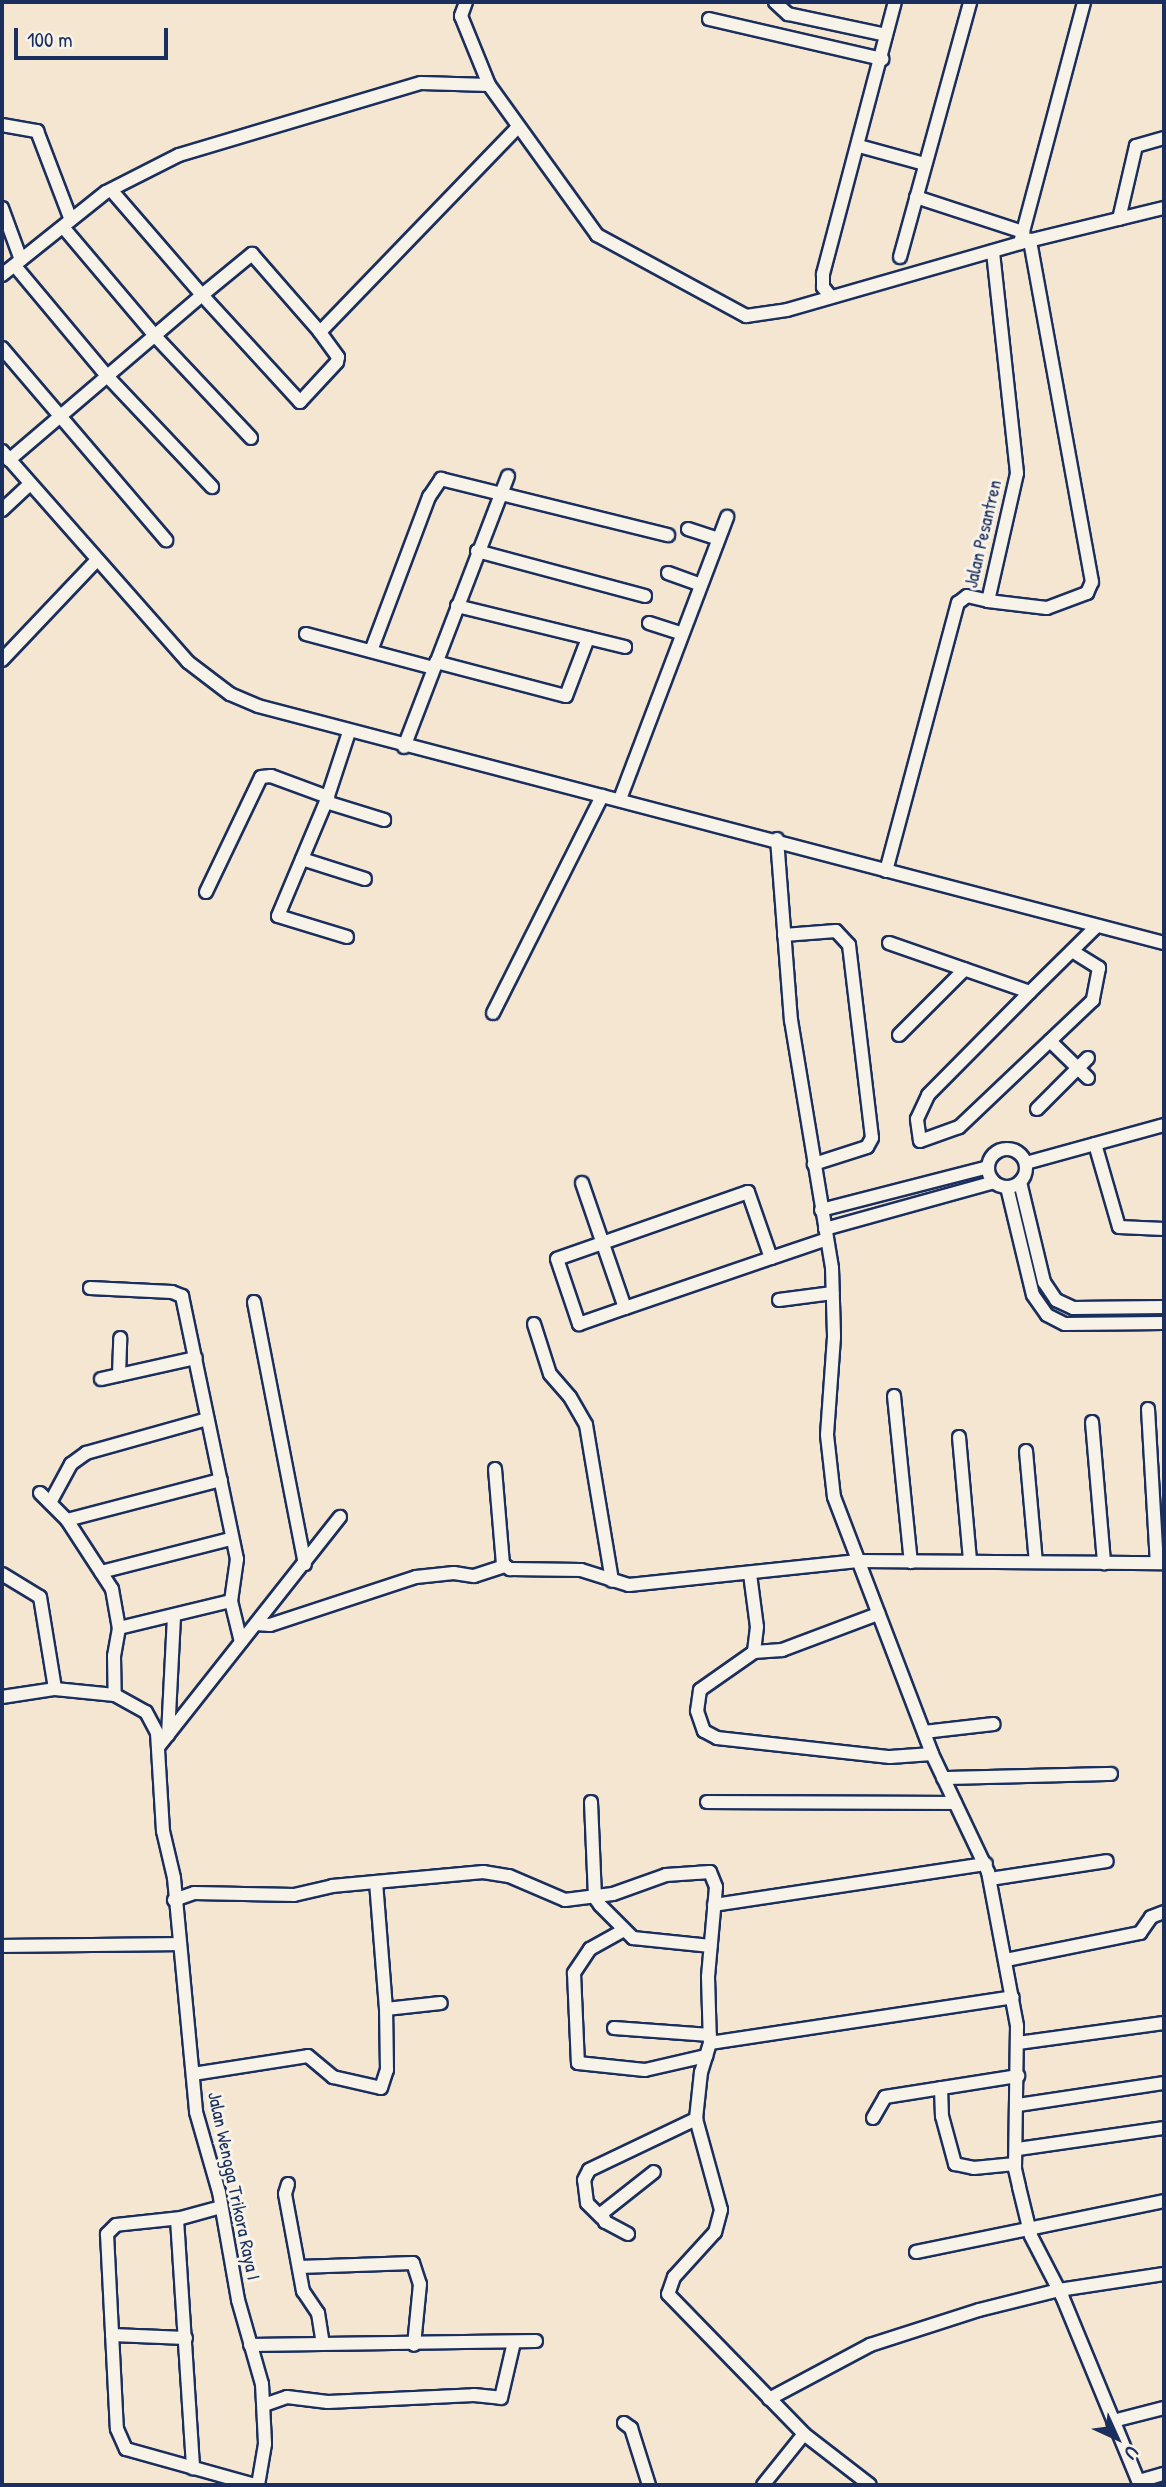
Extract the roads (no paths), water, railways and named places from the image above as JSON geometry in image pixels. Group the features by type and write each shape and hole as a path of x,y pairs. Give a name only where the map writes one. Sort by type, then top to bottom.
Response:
{"street":[{"path":"467,2 461,16 489,85 597,235 724,306 752,316 831,297 993,251 1025,239 1164,208"},
{"path":"775,2 788,14 886,35"},
{"path":"831,297 823,287 823,274 882,60 895,2"},
{"path":"900,257 970,2"},
{"path":"988,601 1047,608 1079,597 1091,588 1025,239 1084,2"},
{"path":"709,19 882,60"},
{"path":"2,275 112,191 178,155 286,120 421,83 489,85"},
{"path":"2,125 37,131 67,223 155,336 251,438"},
{"path":"320,332 518,127"},
{"path":"1119,219 1136,146 1164,138"},
{"path":"859,146 925,164"},
{"path":"112,191 202,296 300,402 337,362 338,357 320,332 252,254 202,296 155,336 107,376 60,417 6,455 96,561 210,680 258,706 349,732 777,839 886,872 1164,943"},
{"path":"916,197 1025,239"},
{"path":"2,208 18,263 107,376 212,487"},
{"name":"Jalan Pesantren","path":"886,872 958,603 967,596 988,601 1017,473 993,251"},
{"path":"2,348 166,540"},
{"path":"404,747 508,476"},
{"path":"371,651 436,484 444,477 668,535"},
{"path":"2,510 30,484"},
{"path":"620,799 727,517"},
{"path":"688,529 718,539"},
{"path":"477,551 645,596"},
{"path":"2,660 96,561"},
{"path":"668,573 701,585"},
{"path":"457,606 625,648"},
{"path":"649,623 682,634"},
{"path":"306,634 566,696 588,638"},
{"path":"347,937 278,916 327,800 349,732"},
{"path":"206,892 261,777 271,776 384,820"},
{"path":"494,1013 602,796"},
{"path":"777,839 792,1020 833,1293 829,1465 834,1497 932,1754 986,1864 990,1879 1013,1997 1018,2043 1018,2149 1015,2164 1028,2225 1059,2290 1140,2483 1164,2474"},
{"path":"302,859 365,879"},
{"path":"1072,951 1096,963 1098,992 959,1127 927,1140 919,1139 920,1106 1030,992 1097,926"},
{"path":"784,935 836,931 849,945 872,1138 867,1147 814,1164"},
{"path":"889,943 1030,992"},
{"path":"899,1035 965,969"},
{"path":"1050,1041 1084,1073"},
{"path":"1037,1109 1084,1073 1088,1058"},
{"path":"1026,1163 1164,1125"},
{"path":"1094,1144 1119,1227 1164,1229"},
{"path":"994,1182 988,1167 993,1154 1005,1149 1018,1152 1026,1163"},
{"path":"1026,1163 1020,1182 1048,1292 1066,1306 1164,1307"},
{"path":"821,1210 988,1167"},
{"path":"771,1258 748,1192 557,1259 579,1324 771,1258 826,1234 922,1202 994,1182 1007,1187 1020,1182"},
{"path":"582,1183 625,1308"},
{"path":"917,1185 922,1202"},
{"path":"1007,1187 1033,1295 1053,1319 1065,1324 1164,1323"},
{"path":"1023,1253 1036,1250"},
{"path":"90,1288 172,1292 183,1296 221,1480 230,1539 237,1559 231,1601 241,1642"},
{"path":"779,1300 833,1293"},
{"path":"254,1302 305,1564"},
{"path":"534,1324 550,1374 586,1425 612,1581"},
{"path":"119,1375 120,1338"},
{"path":"101,1379 196,1358"},
{"path":"894,1396 911,1562"},
{"path":"256,1624 270,1625 416,1577 454,1573 474,1576 505,1566 581,1570 629,1585 858,1561 1161,1563 1148,1409"},
{"path":"51,1501 71,1464 86,1454 208,1419"},
{"path":"1092,1422 1104,1563"},
{"path":"958,1437 970,1561"},
{"path":"1026,1451 1036,1562"},
{"path":"495,1469 505,1566"},
{"path":"67,1520 221,1480"},
{"path":"2,1697 55,1689 115,1695 114,1656 119,1628 117,1602 67,1520 51,1501 40,1493"},
{"path":"159,1746 340,1517"},
{"path":"101,1572 230,1539"},
{"path":"2,1574 40,1597 55,1689"},
{"path":"750,1574 757,1627 754,1652"},
{"path":"119,1628 231,1601"},
{"path":"878,1614 782,1650 754,1652 700,1690 697,1711 704,1731 717,1738 890,1757 932,1754"},
{"path":"168,1735 174,1615"},
{"name":"Jalan Wengga Trikora Raya I","path":"115,1695 146,1712 159,1746 162,1818 174,1878 195,2112 221,2207 250,2345 260,2373 264,2405 257,2485"},
{"path":"924,1732 994,1724"},
{"path":"943,1778 1111,1774"},
{"path":"591,1802 595,1898 624,1930 641,1940 711,1946"},
{"path":"707,1802 955,1802"},
{"path":"990,1879 1107,1861"},
{"path":"714,1905 986,1864"},
{"path":"174,1900 194,1893 286,1896 376,1882 483,1872 509,1876 557,1898 595,1898 666,1875 706,1870 715,1882 710,2039 696,2119 722,2210 720,2222 674,2277 668,2294 804,2434 870,2485"},
{"path":"193,2074 308,2056 334,2077 381,2088 387,2070 386,2009 376,1882"},
{"path":"1006,1960 1140,1933 1151,1917 1164,1912"},
{"path":"624,1930 590,1949 574,1973 578,2063 645,2070 706,2056"},
{"path":"2,1946 180,1944"},
{"path":"614,2028 710,2039 1013,1997"},
{"path":"386,2009 441,2003"},
{"path":"1018,2043 1164,2023"},
{"path":"873,2118 885,2097 1018,2076"},
{"path":"1018,2105 1164,2083"},
{"path":"941,2088 943,2116 955,2164 974,2168 1015,2164"},
{"path":"628,2234 602,2218 587,2203 584,2180 589,2170 696,2119"},
{"path":"1018,2149 1164,2128"},
{"path":"602,2218 607,2207 654,2172"},
{"path":"288,2184 285,2194 305,2298 318,2314 323,2343"},
{"path":"916,2252 1028,2225 1164,2201"},
{"path":"221,2207 177,2219 116,2225 107,2234 120,2443 136,2453 257,2485"},
{"path":"177,2219 193,2468"},
{"path":"299,2267 413,2263 420,2284 414,2345"},
{"path":"769,2399 870,2345 1059,2290 1164,2274"},
{"path":"112,2335 186,2338"},
{"path":"250,2345 414,2345 536,2341"},
{"path":"264,2405 292,2397 328,2402 474,2395 501,2398 514,2342"},
{"path":"1113,2421 1164,2408"},
{"path":"624,2423 631,2428 649,2485"},
{"path":"763,2485 804,2434"}]}
